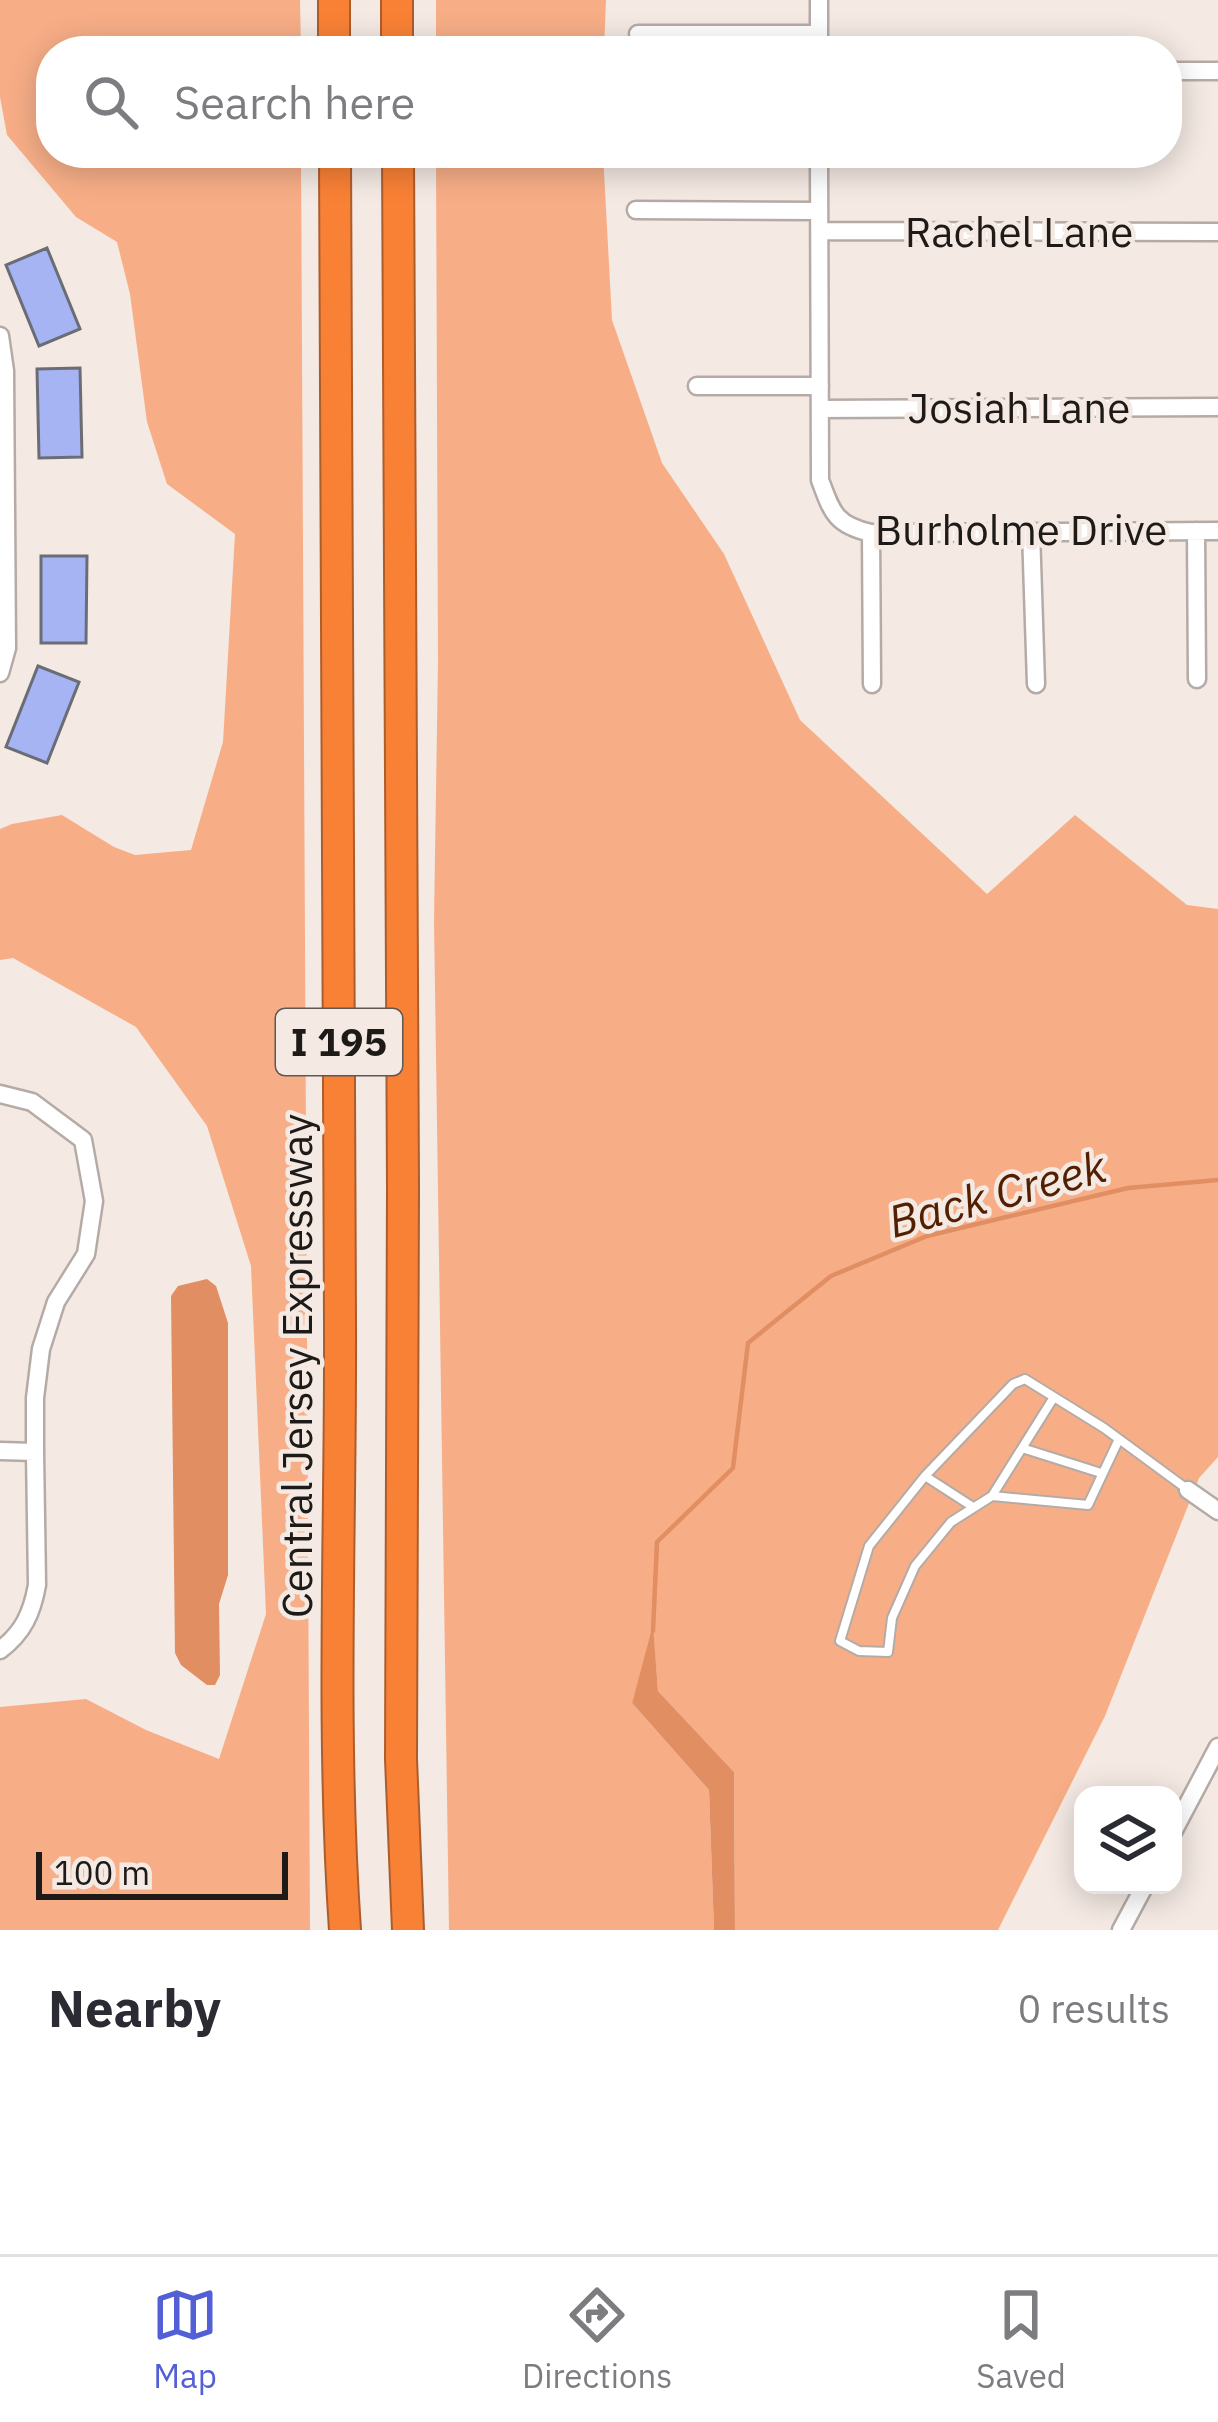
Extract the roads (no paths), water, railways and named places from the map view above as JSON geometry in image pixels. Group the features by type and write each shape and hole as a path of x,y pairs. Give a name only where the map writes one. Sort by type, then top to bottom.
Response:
{"highway":[{"path":"334,0 334,36"},
{"path":"397,0 397,36"},
{"name":"Central Jersey Expressway","path":"334,168 338,1658 345,1930"},
{"name":"I 195","path":"398,168 401,1718 408,1930"}],"street":[{"path":"819,0 819,36"},
{"path":"638,34 683,36"},
{"path":"1182,70 1218,71"},
{"name":"Burholme Drive","path":"819,168 820,480 829,508 841,522 871,533 1218,531"},
{"path":"636,210 820,211"},
{"name":"Rachel Lane","path":"820,231 1218,232"},
{"path":"0,336 5,371 7,648 0,673"},
{"path":"697,386 820,386"},
{"name":"Josiah Lane","path":"820,409 1218,406"},
{"path":"1031,531 1036,684"},
{"path":"1196,532 1197,680"},
{"path":"871,533 872,684"},
{"path":"0,1094 32,1102 83,1140 94,1201 86,1253 56,1302 41,1349 35,1398 37,1585 33,1607 15,1640 0,1650"},
{"path":"0,1451 35,1452"},
{"path":"1188,1490 1218,1510"},
{"path":"1182,1815 1218,1747"},
{"path":"1121,1930 1140,1894"}],"lane":[{"path":"1054,1397 992,1496 951,1522 916,1566 892,1618 888,1652 859,1651 840,1641 869,1546 925,1476 1013,1384 1025,1378 1119,1439 1188,1490"},
{"path":"992,1496 1088,1505 1119,1439"},
{"path":"1022,1448 1101,1473"},
{"path":"925,1476 973,1507"}],"waterway":[{"name":"Back Creek","path":"653,1631 657,1542 733,1468 748,1343 831,1276 927,1236 1128,1188 1218,1180"}]}
